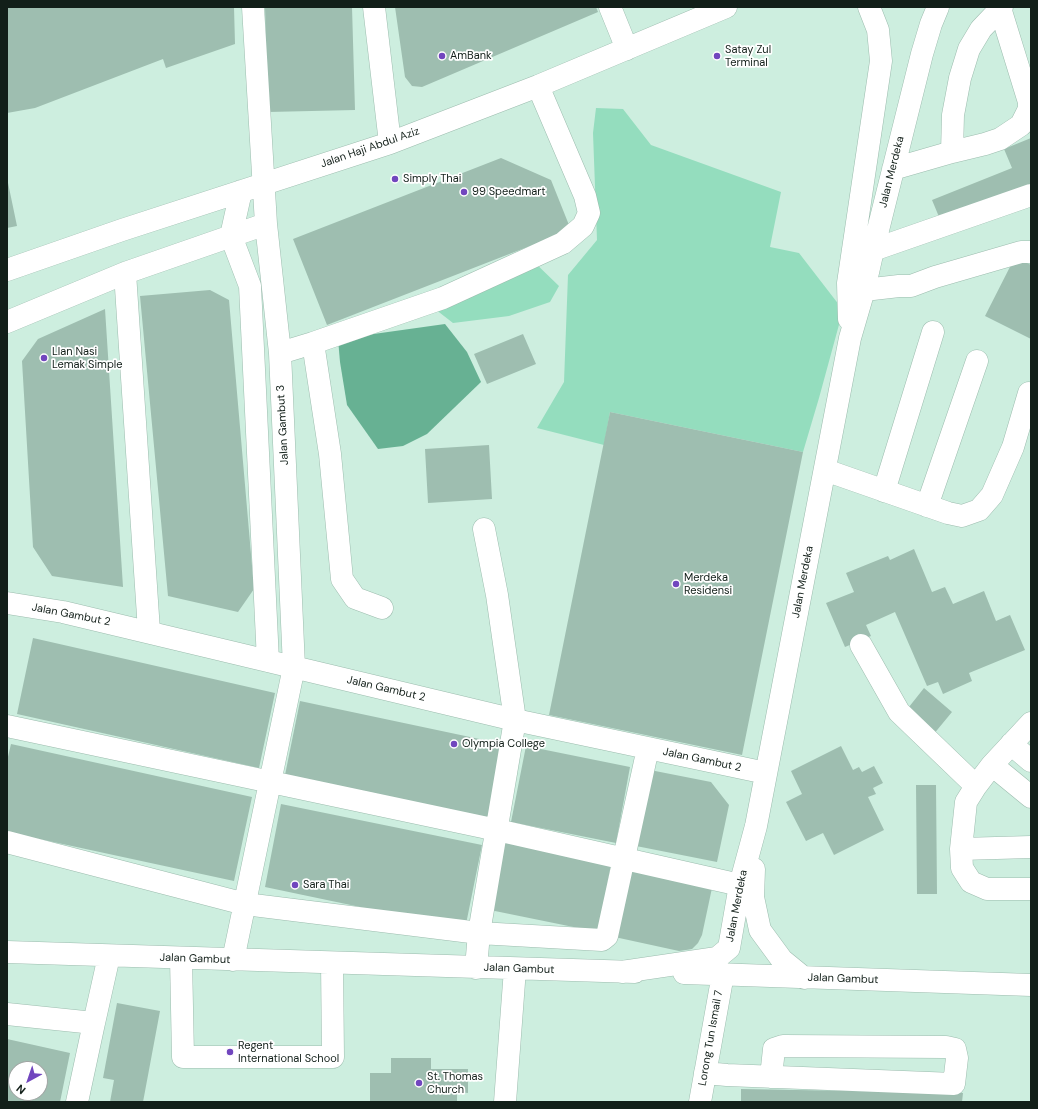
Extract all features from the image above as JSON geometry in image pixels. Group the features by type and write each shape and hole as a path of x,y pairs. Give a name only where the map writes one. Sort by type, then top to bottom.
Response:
{"street":[{"name":"Jalan Gambut 3","path":"233,960 294,667 280,353 266,224 253,7"},
{"path":"374,7 390,143"},
{"path":"610,7 627,49"},
{"name":"Jalan Haji Abdul Aziz","path":"7,270 122,230 390,143 538,86 726,7"},
{"name":"Jalan Merdeka","path":"850,338 848,284 881,61 878,30 869,7"},
{"name":"Jalan Merdeka","path":"622,972 717,958 729,948 740,886 756,826 850,338 864,290 922,54 938,7"},
{"path":"893,169 1000,139 1021,125 1029,109 1029,102 1001,8 981,29 969,49 960,78 953,115 952,152"},
{"path":"280,353 443,298 563,243 583,226 589,213 585,196 538,86"},
{"path":"241,191 231,236 250,286 268,661"},
{"path":"873,250 1031,195"},
{"path":"7,322 125,274 266,224"},
{"path":"864,290 912,286 1021,252 1031,252"},
{"path":"125,274 149,632"},
{"path":"884,491 933,332"},
{"path":"313,343 330,454 342,579 355,598 382,608"},
{"path":"927,506 977,361"},
{"path":"825,470 948,513 962,516 979,510 992,495 1013,447 1029,393"},
{"path":"256,421 283,419"},
{"path":"476,968 479,933 515,720 497,595 484,529"},
{"name":"Jalan Gambut 2","path":"7,603 63,612 515,720 766,773"},
{"path":"861,645 899,712 976,786"},
{"path":"1031,723 992,765 966,802 961,849 962,868 971,882 987,889 1031,889"},
{"path":"7,726 497,830 740,886"},
{"path":"1011,744 1031,761"},
{"path":"7,842 245,904 479,933 602,940 607,936 648,748"},
{"path":"992,765 1031,797"},
{"name":"Jalan Merdeka","path":"756,826 753,897 760,930 782,960 804,978"},
{"path":"961,849 1031,847"},
{"path":"562,970 564,938"},
{"name":"Jalan Gambut","path":"7,952 1031,985"},
{"path":"77,1102 109,956"},
{"path":"181,958 182,1057 333,1057 332,963"},
{"path":"505,1102 515,969"},
{"name":"Lorong Tun Ismail 7","path":"700,1102 723,974"},
{"path":"7,1014 94,1023"},
{"path":"705,1073 772,1077 954,1084 957,1058 955,1049 946,1047 783,1046 774,1049 772,1077"}],"green space":[{"path":"596,108 623,109 651,145 781,192 770,247 799,253 843,310 803,452 610,412 604,445 537,428 564,382 568,275 597,240 593,133"},
{"path":"530,258 559,286 550,302 509,316 453,323 435,309"},
{"path":"445,324 467,352 481,382 427,434 403,446 378,449 347,405 338,339"}],"building":[{"path":"7,7 234,7 235,44 166,68 163,59 35,108 7,113"},
{"path":"265,7 352,7 355,110 268,112"},
{"path":"395,7 596,7 598,12 422,87 412,86 405,77"},
{"path":"1031,138 1031,189 942,224 932,200 1012,168 1004,149"},
{"path":"501,158 551,180 571,230 327,325 293,239"},
{"path":"7,178 17,226 7,228"},
{"path":"1015,257 1031,265 1031,339 985,316"},
{"path":"210,290 229,300 254,589 238,612 168,596 140,296"},
{"path":"105,309 123,587 52,576 33,547 22,361 38,339"},
{"path":"523,334 536,364 487,384 474,354"},
{"name":"Merdeka Residensi","path":"610,412 803,452 742,755 549,715"},
{"path":"489,445 492,499 428,503 425,449"},
{"path":"914,549 932,592 945,587 953,604 984,591 996,621 1010,615 1025,650 969,673 972,681 943,694 938,682 927,686 895,612 866,625 871,636 845,647 826,603 854,592 846,573 888,556 890,560"},
{"path":"33,638 275,693 259,768 17,714"},
{"path":"924,688 952,712 933,735 905,712"},
{"path":"300,701 503,744 488,818 285,775"},
{"path":"11,744 252,797 234,881 7,832 7,761"},
{"path":"526,746 630,767 616,843 511,822"},
{"path":"841,746 853,770 859,767 862,772 874,766 883,783 873,788 876,794 868,797 884,830 834,855 823,833 806,841 786,802 802,794 791,771"},
{"path":"645,769 711,782 729,805 717,862 631,845"},
{"path":"916,785 936,785 937,894 917,894"},
{"path":"281,804 482,845 465,929 265,887"},
{"path":"504,842 611,864 598,932 490,910"},
{"path":"625,868 712,888 702,935 698,943 692,949 679,951 610,936"},
{"path":"117,1003 160,1011 143,1102 110,1102 114,1080 103,1078"},
{"path":"7,1039 70,1053 60,1102 7,1102"},
{"name":"St. Thomas Church","path":"391,1058 431,1058 431,1069 468,1069 468,1093 457,1092 457,1102 370,1102 370,1073 391,1073"},
{"path":"741,1089 963,1093 962,1102 741,1102"}],"place":[{"name":"AmBank","path":"442,56"},
{"name":"Satay Zul Terminal","path":"717,56"},
{"name":"Simply Thai","path":"395,179"},
{"name":"99 Speedmart","path":"464,192"},
{"name":"Llan Nasi Lemak Simple","path":"44,358"},
{"name":"Merdeka Residensi","path":"676,584"},
{"name":"Olympia College","path":"454,744"},
{"name":"Sara Thai","path":"295,885"},
{"name":"Regent International School","path":"230,1052"},
{"name":"St. Thomas Church","path":"419,1083"}]}
